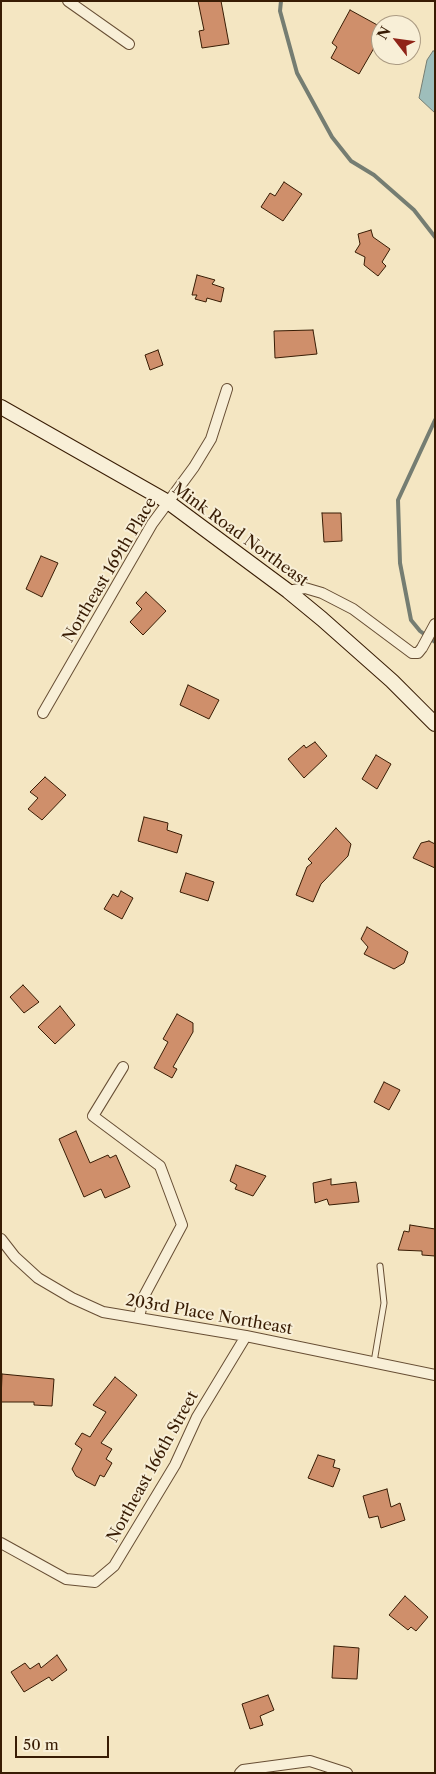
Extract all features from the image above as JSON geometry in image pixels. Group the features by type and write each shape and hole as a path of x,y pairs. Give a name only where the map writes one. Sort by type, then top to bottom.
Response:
{"street":[{"path":"68,1 128,44"},
{"name":"Northeast 169th Place","path":"43,713 152,524 194,467 211,439 227,389"},
{"name":"Mink Road Northeast","path":"1,407 168,502 288,591 392,681 435,724"},
{"path":"288,591 305,588 322,593 353,608 412,653 418,653 422,648 435,624"},
{"path":"123,1067 93,1116 160,1166 182,1225 144,1296 139,1317"},
{"name":"203rd Place Northeast","path":"1,1239 15,1257 38,1278 72,1298 103,1312 246,1336 435,1375"},
{"name":"Northeast 166th Street","path":"1,1543 66,1579 95,1582 114,1566 175,1465 197,1418 246,1336"},
{"path":"240,1773 243,1770 310,1761 347,1773"}],"lane":[{"path":"374,1362 384,1303 380,1266"}],"water":[{"path":"435,51 435,113 419,98 427,60"}],"building":[{"path":"198,1 221,1 229,44 202,48 199,31 204,30"},
{"path":"350,10 371,22 371,53 359,74 331,58 337,47 332,43"},
{"path":"284,182 302,194 283,221 261,207 270,193 275,196"},
{"path":"371,230 373,237 390,249 382,262 386,266 378,276 364,265 365,257 355,252 360,244 358,234"},
{"path":"197,275 215,280 212,284 224,288 221,302 207,298 206,302 195,299 197,295 192,295"},
{"path":"313,330 317,354 275,358 274,331"},
{"path":"158,350 163,365 150,370 145,355"},
{"path":"322,513 341,513 342,541 324,542"},
{"path":"41,556 58,563 42,597 26,589"},
{"path":"146,592 166,611 143,635 130,622 142,609 136,603"},
{"path":"188,685 219,700 209,719 180,705"},
{"path":"315,742 327,756 304,778 288,759 304,745 306,748"},
{"path":"376,755 391,764 377,789 362,779"},
{"path":"45,777 66,795 42,820 28,809 38,798 30,792"},
{"path":"144,817 168,823 167,830 182,835 177,853 138,841"},
{"path":"336,828 351,844 348,856 321,884 313,902 296,895 307,867 312,863 308,859"},
{"path":"429,841 435,844 435,868 413,858 421,843"},
{"path":"186,873 214,882 208,901 180,892"},
{"path":"121,891 133,898 122,919 104,909 113,894 118,897"},
{"path":"367,927 408,952 404,963 394,969 364,954 368,947 361,939"},
{"path":"23,985 39,1002 24,1013 10,997"},
{"path":"60,1006 75,1025 55,1044 38,1027"},
{"path":"177,1014 193,1023 193,1032 173,1067 177,1069 172,1078 154,1068 168,1042 163,1039"},
{"path":"384,1082 400,1090 389,1110 374,1102"},
{"path":"76,1131 90,1163 108,1155 110,1158 116,1155 130,1187 105,1198 101,1189 84,1197 59,1139"},
{"path":"236,1165 266,1176 253,1196 235,1189 237,1185 230,1181"},
{"path":"331,1179 331,1185 356,1182 359,1202 329,1205 327,1199 315,1203 313,1183"},
{"path":"410,1225 435,1229 435,1256 422,1255 422,1251 398,1250 404,1231 409,1232"},
{"path":"2,1374 54,1379 52,1406 34,1405 34,1402 1,1402"},
{"path":"115,1377 137,1395 101,1443 112,1449 106,1459 112,1463 104,1477 100,1475 95,1486 76,1476 72,1469 82,1449 75,1444 82,1433 90,1437 106,1412 93,1405"},
{"path":"318,1455 335,1460 333,1467 340,1469 333,1487 308,1478"},
{"path":"387,1489 391,1507 400,1503 405,1520 381,1528 378,1516 369,1518 363,1496"},
{"path":"405,1596 428,1617 416,1631 411,1627 408,1630 389,1615"},
{"path":"334,1646 359,1648 357,1679 332,1678"},
{"path":"57,1655 67,1670 52,1681 49,1677 24,1692 11,1672 25,1663 30,1669 39,1663 41,1668"},
{"path":"268,1695 274,1710 260,1716 263,1725 250,1729 242,1704"}],"waterway":[{"path":"281,1 280,11 297,73 332,137 351,161 374,175 414,210 435,237"},
{"path":"435,420 398,500 400,563 411,620 420,631 435,642"}]}
